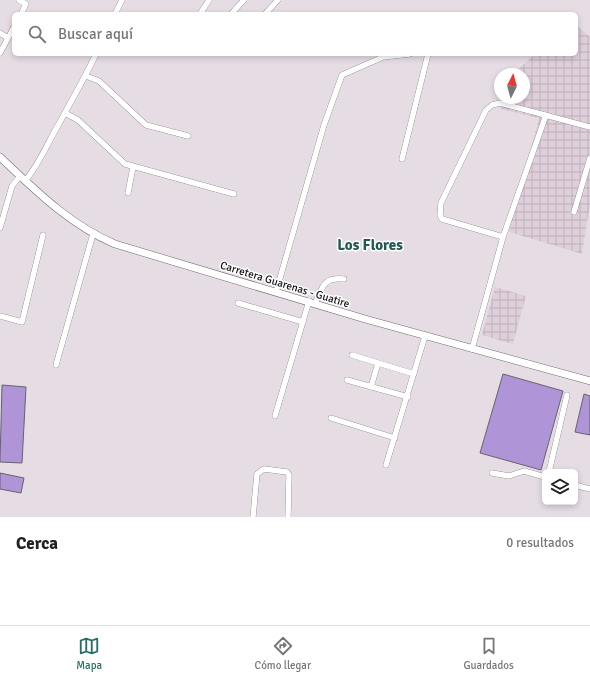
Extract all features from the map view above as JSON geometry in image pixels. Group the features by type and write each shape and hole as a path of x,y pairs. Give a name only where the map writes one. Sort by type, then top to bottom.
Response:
{"main road":[{"name":"Carretera Guarenas - Guatire","path":"0,157 74,222 93,234 115,244 425,336 590,382"}],"street":[{"path":"19,0 26,4 22,12"},
{"path":"117,12 122,0"},
{"path":"201,12 209,0"},
{"path":"233,12 244,0"},
{"path":"267,12 278,0"},
{"path":"1,50 12,31"},
{"path":"0,33 8,38"},
{"path":"0,228 12,186 23,178 40,161 86,76 95,56"},
{"path":"276,292 324,125 342,75 383,57 392,56"},
{"path":"402,159 428,56"},
{"path":"86,76 99,80 146,125 188,136"},
{"path":"503,237 442,218 439,211 441,203 482,117 492,105 500,103 590,127"},
{"path":"65,114 78,120 125,164 234,194"},
{"path":"472,349 503,237 546,115"},
{"path":"574,212 590,158"},
{"path":"128,193 133,167"},
{"path":"56,365 93,234"},
{"path":"0,316 22,322 43,235"},
{"path":"276,416 303,322 312,303 325,282 333,278 344,279"},
{"path":"238,303 303,322"},
{"path":"386,466 408,397 425,336"},
{"path":"352,355 414,374"},
{"path":"371,387 378,363"},
{"path":"347,380 408,397"},
{"path":"550,469 567,395"},
{"path":"331,418 395,438"},
{"path":"253,517 257,474 264,469 287,472 290,475 288,517"},
{"path":"492,473 509,476 524,471 542,475"},
{"path":"578,486 590,489"}],"shaded area":[{"path":"578,27 590,37 590,204 582,254 509,232 539,118 501,109 502,104 530,104 530,68 520,68 533,56 578,56"},
{"path":"495,287 526,296 513,344 482,335"}],"building":[{"path":"503,374 563,391 541,470 480,453"},
{"path":"2,385 26,387 22,463 0,462"},
{"path":"584,394 590,396 590,435 575,432"},
{"path":"0,473 24,478 21,493 0,489"}],"district":[{"name":"Los Flores","path":"370,245"}]}
